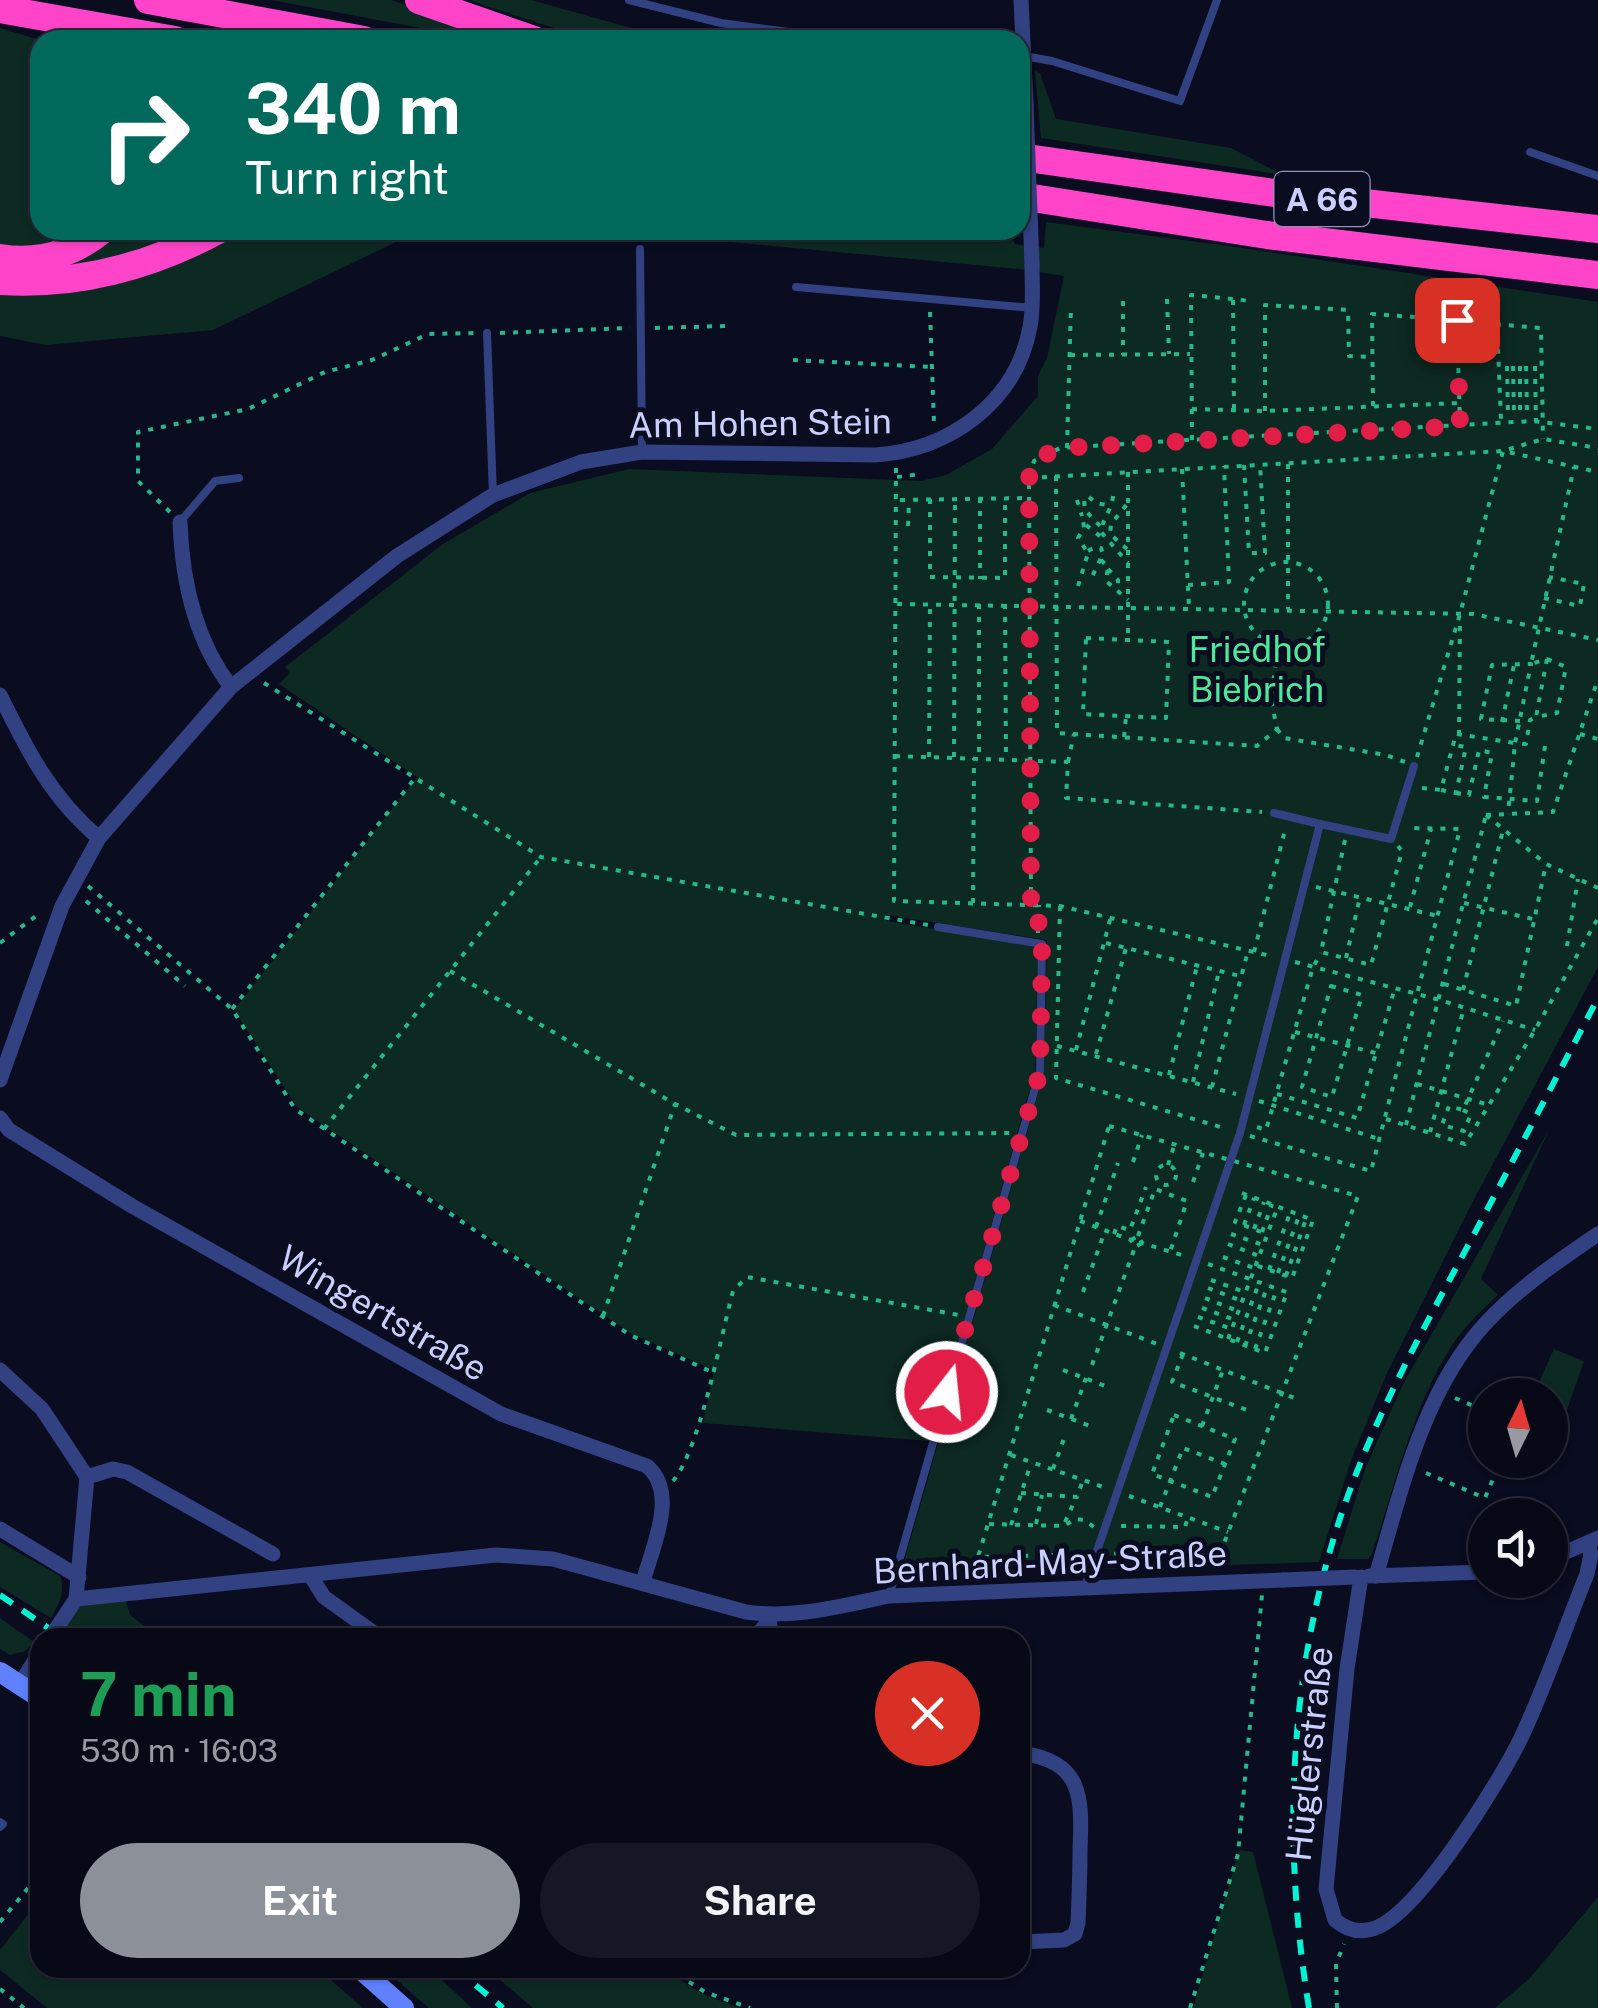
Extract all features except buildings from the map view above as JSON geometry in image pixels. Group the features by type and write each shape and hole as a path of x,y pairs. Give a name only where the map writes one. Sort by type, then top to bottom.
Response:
{"highway":[{"path":"148,0 310,30"},
{"path":"419,0 505,30"},
{"path":"6,10 47,30"},
{"path":"6,10 119,30"},
{"name":"A 66","path":"1030,158 1275,193 1598,229"},
{"name":"A 66","path":"1030,198 1267,235 1598,275"},
{"path":"0,258 67,253 87,240"},
{"path":"0,281 73,280 109,274 199,240"}],"main road":[{"path":"0,1672 30,1691"},
{"path":"370,1978 404,2008"}],"street":[{"name":"Am Hohen Stein","path":"1021,0 1022,30"},
{"name":"Am Hohen Stein","path":"0,1080 62,906 99,838 247,672 397,556 493,495 580,462 642,452 896,454 937,442 974,420 1004,388 1024,350 1032,308 1030,211"},
{"path":"180,522 185,580 202,639 231,687"},
{"path":"0,695 46,783 74,817 99,838"},
{"name":"Wingertstraße","path":"0,1118 9,1130 132,1206 484,1404 515,1420 647,1466 663,1490"},
{"name":"Hüglerstraße","path":"1350,1930 1331,1913 1326,1872 1347,1669 1364,1576 1441,1392 1482,1327 1518,1291 1598,1234"},
{"path":"0,1370 42,1409 87,1477 76,1598 57,1628"},
{"path":"87,1477 114,1469 127,1472 273,1554"},
{"path":"643,1582 661,1514 663,1490"},
{"path":"0,1530 80,1578"},
{"path":"1568,1551 1593,1541"},
{"path":"1350,1930 1378,1926 1414,1895 1448,1855 1501,1776 1522,1735 1587,1574 1593,1541"},
{"name":"Bernhard-May-Straße","path":"76,1598 496,1555 554,1560 769,1616 889,1596 1468,1573"},
{"path":"310,1575 324,1597 367,1628"},
{"path":"769,1616 770,1628"},
{"path":"20,1684 30,1668"},
{"path":"1030,1754 1044,1756 1062,1768 1075,1782 1082,1802 1075,1934 1064,1940 1030,1942"}],"lane":[{"path":"628,0 721,23 774,30"},
{"path":"1030,57 1180,100 1217,0"},
{"path":"1530,152 1598,176"},
{"path":"640,250 642,452"},
{"path":"796,287 1032,308"},
{"path":"487,333 493,495"},
{"path":"180,522 215,481 239,478"},
{"path":"1274,813 1391,839 1414,766"},
{"path":"1084,1589 1241,1128 1320,824"},
{"path":"889,1596 1040,1072 1042,944 938,927"},
{"path":"759,1628 769,1616"}],"path":[{"path":"1192,440 1191,296 1252,301"},
{"path":"1233,298 1234,410"},
{"path":"931,299 937,442"},
{"path":"1167,299 1168,354"},
{"path":"1123,302 1123,355"},
{"path":"1067,448 1071,305"},
{"path":"1265,410 1265,305 1348,310 1349,356 1372,357"},
{"path":"1373,406 1372,314 1441,319 1442,347 1498,347 1501,423"},
{"path":"1460,426 1457,320 1541,328 1539,422"},
{"path":"180,522 138,481 138,432 248,409 324,372 372,360 428,334 725,326"},
{"path":"1070,355 1190,354"},
{"path":"793,360 931,367"},
{"path":"1515,413 1517,366 1515,413"},
{"path":"1535,366 1536,413 1543,438"},
{"path":"1192,410 1460,403"},
{"path":"1515,413 1536,413"},
{"path":"1031,905 1029,478 1034,460 1067,448 1501,423 1539,422 1598,429"},
{"path":"1029,478 1503,451 1543,438 1598,448"},
{"path":"1503,451 1598,472"},
{"path":"1278,646 1272,698 1277,729 1284,738 1386,755 1414,766 1503,451"},
{"path":"896,454 894,901 1060,906 1112,916 1440,1000 1535,1030"},
{"path":"1288,463 1288,610"},
{"path":"1244,465 1249,554 1266,553 1260,464"},
{"path":"1188,585 1230,582 1224,466"},
{"path":"1508,814 1515,743 1530,664 1574,467"},
{"path":"1182,468 1189,608"},
{"path":"1128,472 1128,640"},
{"path":"897,477 921,474"},
{"path":"1056,476 1057,734 1257,746 1277,729"},
{"path":"1105,540 1102,527 1089,516 1084,500 1088,496 1096,503 1112,506"},
{"path":"1102,527 1113,496"},
{"path":"980,498 980,579"},
{"path":"930,499 930,578 980,579 1005,578 1005,498"},
{"path":"898,500 1030,498"},
{"path":"908,526 909,499"},
{"path":"954,758 955,499"},
{"path":"1077,500 1084,528 1078,538 1088,551"},
{"path":"1128,503 1111,524 1110,534 1128,550"},
{"path":"1083,519 1090,531 1114,545 1117,554 1128,563"},
{"path":"1078,586 1088,551 1101,548 1101,560 1090,581"},
{"path":"1101,560 1118,580 1118,592"},
{"path":"1278,562 1304,565 1315,573 1328,597 1328,611 1316,634 1305,642 1278,646 1255,633 1244,609 1244,596 1256,574 1278,562"},
{"path":"1108,569 1106,581 1128,603"},
{"path":"1544,598 1580,606 1584,584 1549,578"},
{"path":"897,604 1128,603 1460,614 1598,640"},
{"path":"929,757 930,604"},
{"path":"973,903 979,604"},
{"path":"1005,604 1006,758"},
{"path":"1441,790 1459,735 1460,614"},
{"path":"1086,638 1128,640 1169,642 1166,718 1082,714 1086,638"},
{"path":"1459,735 1526,744 1530,720 1557,712 1566,667 1547,659 1530,664 1492,665 1481,720 1520,721"},
{"path":"1536,717 1547,659"},
{"path":"1502,722 1514,665"},
{"path":"247,672 541,857 938,927"},
{"path":"1486,815 1553,812 1598,678"},
{"path":"1124,737 1126,716"},
{"path":"1074,734 1066,798 1274,813"},
{"path":"1580,734 1598,739"},
{"path":"1454,744 1466,748 1456,793"},
{"path":"1408,787 1469,795 1478,750 1492,752 1484,797 1536,802 1545,746"},
{"path":"896,756 1068,762"},
{"path":"232,1010 415,778"},
{"path":"1486,815 1546,864 1598,888"},
{"path":"1406,1125 1486,815"},
{"path":"1212,1087 1240,976 1251,951 1289,816"},
{"path":"1060,906 1056,1078 1241,1128 1371,1171 1460,829 1395,828"},
{"path":"1410,909 1430,829"},
{"path":"1241,1128 1266,1130 1313,967 1322,952 1347,830"},
{"path":"1463,990 1503,830"},
{"path":"1322,952 1372,965 1402,851 1391,839"},
{"path":"324,1130 541,857"},
{"path":"1444,984 1516,1006 1546,864"},
{"path":"1567,946 1578,880"},
{"path":"74,882 232,1010 295,1109 630,1335 712,1372"},
{"path":"74,882 185,986"},
{"path":"1305,884 1438,916"},
{"path":"1346,958 1360,897"},
{"path":"1464,903 1536,920"},
{"path":"1038,943 1039,905"},
{"path":"0,943 44,910 62,906"},
{"path":"1076,1050 1112,916"},
{"path":"1386,1119 1465,1144 1598,918"},
{"path":"1106,943 1240,976"},
{"path":"1096,1055 1126,948"},
{"path":"1168,1075 1197,966"},
{"path":"450,971 675,1104 736,1134 1022,1133"},
{"path":"1193,1082 1219,971"},
{"path":"1332,986 1362,995 1332,1097 1302,1088 1316,1037 1332,986"},
{"path":"1277,1094 1356,1118 1395,989"},
{"path":"1430,1132 1464,1008"},
{"path":"1462,1110 1503,1020"},
{"path":"1294,1032 1376,1053"},
{"path":"1057,1046 1212,1087 1380,1139"},
{"path":"1417,1084 1489,1105"},
{"path":"603,1316 675,1104"},
{"path":"1449,1106 1462,1110 1471,1114 1464,1131 1442,1124 1449,1106"},
{"path":"1109,1126 1231,1160 1358,1196 1221,1551 978,1557 1109,1126"},
{"path":"1133,1162 1142,1135"},
{"path":"1168,1166 1175,1144"},
{"path":"1194,1182 1203,1152"},
{"path":"1096,1227 1118,1163"},
{"path":"1114,1234 1117,1226 1130,1230 1146,1187"},
{"path":"1131,1240 1138,1236 1155,1190 1187,1201 1170,1252"},
{"path":"1223,1258 1292,1278 1313,1220 1244,1194 1235,1222 1264,1233"},
{"path":"1244,1225 1254,1198"},
{"path":"1254,1229 1264,1202"},
{"path":"1228,1339 1275,1206"},
{"path":"1269,1270 1290,1211"},
{"path":"1278,1273 1300,1214"},
{"path":"1079,1220 1131,1240 1135,1247"},
{"path":"1084,1292 1105,1230"},
{"path":"1231,1234 1263,1245"},
{"path":"1138,1236 1142,1243 1288,1293 1265,1353 1194,1326"},
{"path":"1092,1365 1135,1247 1142,1243"},
{"path":"1228,1244 1259,1256"},
{"path":"663,1490 683,1467 733,1292 747,1278 969,1317"},
{"path":"1211,1280 1245,1292"},
{"path":"1237,1342 1260,1283"},
{"path":"1245,1346 1268,1285"},
{"path":"1208,1288 1242,1301"},
{"path":"1255,1350 1277,1288"},
{"path":"1205,1298 1238,1311"},
{"path":"1202,1308 1235,1320"},
{"path":"1198,1317 1232,1329"},
{"path":"1184,1354 1172,1382 1247,1410"},
{"path":"1063,1370 1108,1386"},
{"path":"1202,1426 1223,1370"},
{"path":"1071,1418 1086,1378"},
{"path":"1441,1392 1468,1404"},
{"path":"1047,1410 1093,1427"},
{"path":"1174,1415 1235,1438 1225,1464 1212,1497 1152,1474 1174,1415"},
{"path":"1052,1469 1066,1433"},
{"path":"1160,1507 1183,1448 1225,1464"},
{"path":"1011,1525 1031,1462"},
{"path":"1409,1466 1485,1498 1493,1478"},
{"path":"1064,1526 1083,1480"},
{"path":"1021,1493 1077,1497"},
{"path":"1036,1526 1042,1495"},
{"path":"989,1524 1064,1526 1075,1518 1092,1525 1095,1531 1185,1527 1188,1517"},
{"path":"1190,2008 1238,1854 1263,1580"},
{"path":"0,1922 30,1886"},
{"path":"1337,2008 1336,1964 1350,1930"},
{"path":"683,1978 706,1992 750,2008"},
{"path":"0,1989 24,2008"}],"green space":[{"path":"271,0 392,0 472,30 432,30"},
{"path":"468,0 531,0 638,30 560,30"},
{"path":"0,28 30,37 30,240 182,240 137,259 0,275"},
{"path":"1035,71 1040,73 1056,119 1231,148 1283,175 1041,138"},
{"name":"Friedhof Biebrich","path":"1046,222 1598,302 1598,967 1386,1375 1350,1463 1319,1562 900,1576 1044,1072 1047,940 887,915 887,921 1038,947 1035,1071 930,1441 703,1423 714,1370 632,1334 297,1107 234,1010 417,777 279,684 290,673 285,667 443,544 530,493 629,469 921,481 946,475 992,449 1038,396 1038,376 1047,358 1064,276 709,240 1013,240 1015,244 1044,248"},
{"path":"223,240 400,240 213,330 46,345 0,336 0,294 208,248"},
{"path":"1549,1130 1481,1279 1498,1295 1461,1333 1437,1371 1405,1448 1372,1554 1368,1559 1337,1559 1365,1469 1403,1384"},
{"path":"1554,1349 1584,1361 1568,1407 1568,1378 1541,1378"},
{"path":"0,1542 60,1576 62,1593 51,1618 0,1587"},
{"path":"124,1594 130,1615 147,1628 66,1628 60,1623 76,1599"},
{"path":"0,1618 30,1639 25,1651 10,1655 0,1649"},
{"path":"1239,1850 1253,1852 1292,2008 1193,2008"},
{"path":"1598,1897 1598,2008 1495,2008 1529,1979"},
{"path":"30,1912 30,1978 328,1978 363,2008 47,2008 0,1970 0,1950"},
{"path":"394,1978 440,1978 472,2008 429,2008"},
{"path":"498,1978 677,1978 705,1995 740,2008 533,2008"}],"railway":[{"path":"1309,2008 1294,1870 1293,1801 1305,1664 1336,1529 1398,1378 1598,998"},
{"path":"0,1595 48,1628"},
{"path":"467,1978 503,2008"}],"route":[{"path":"947,1392 1040,1072 1042,944 1038,943 1039,905 1031,905 1029,478 1034,460 1060,448 1460,426 1457,320"}]}
